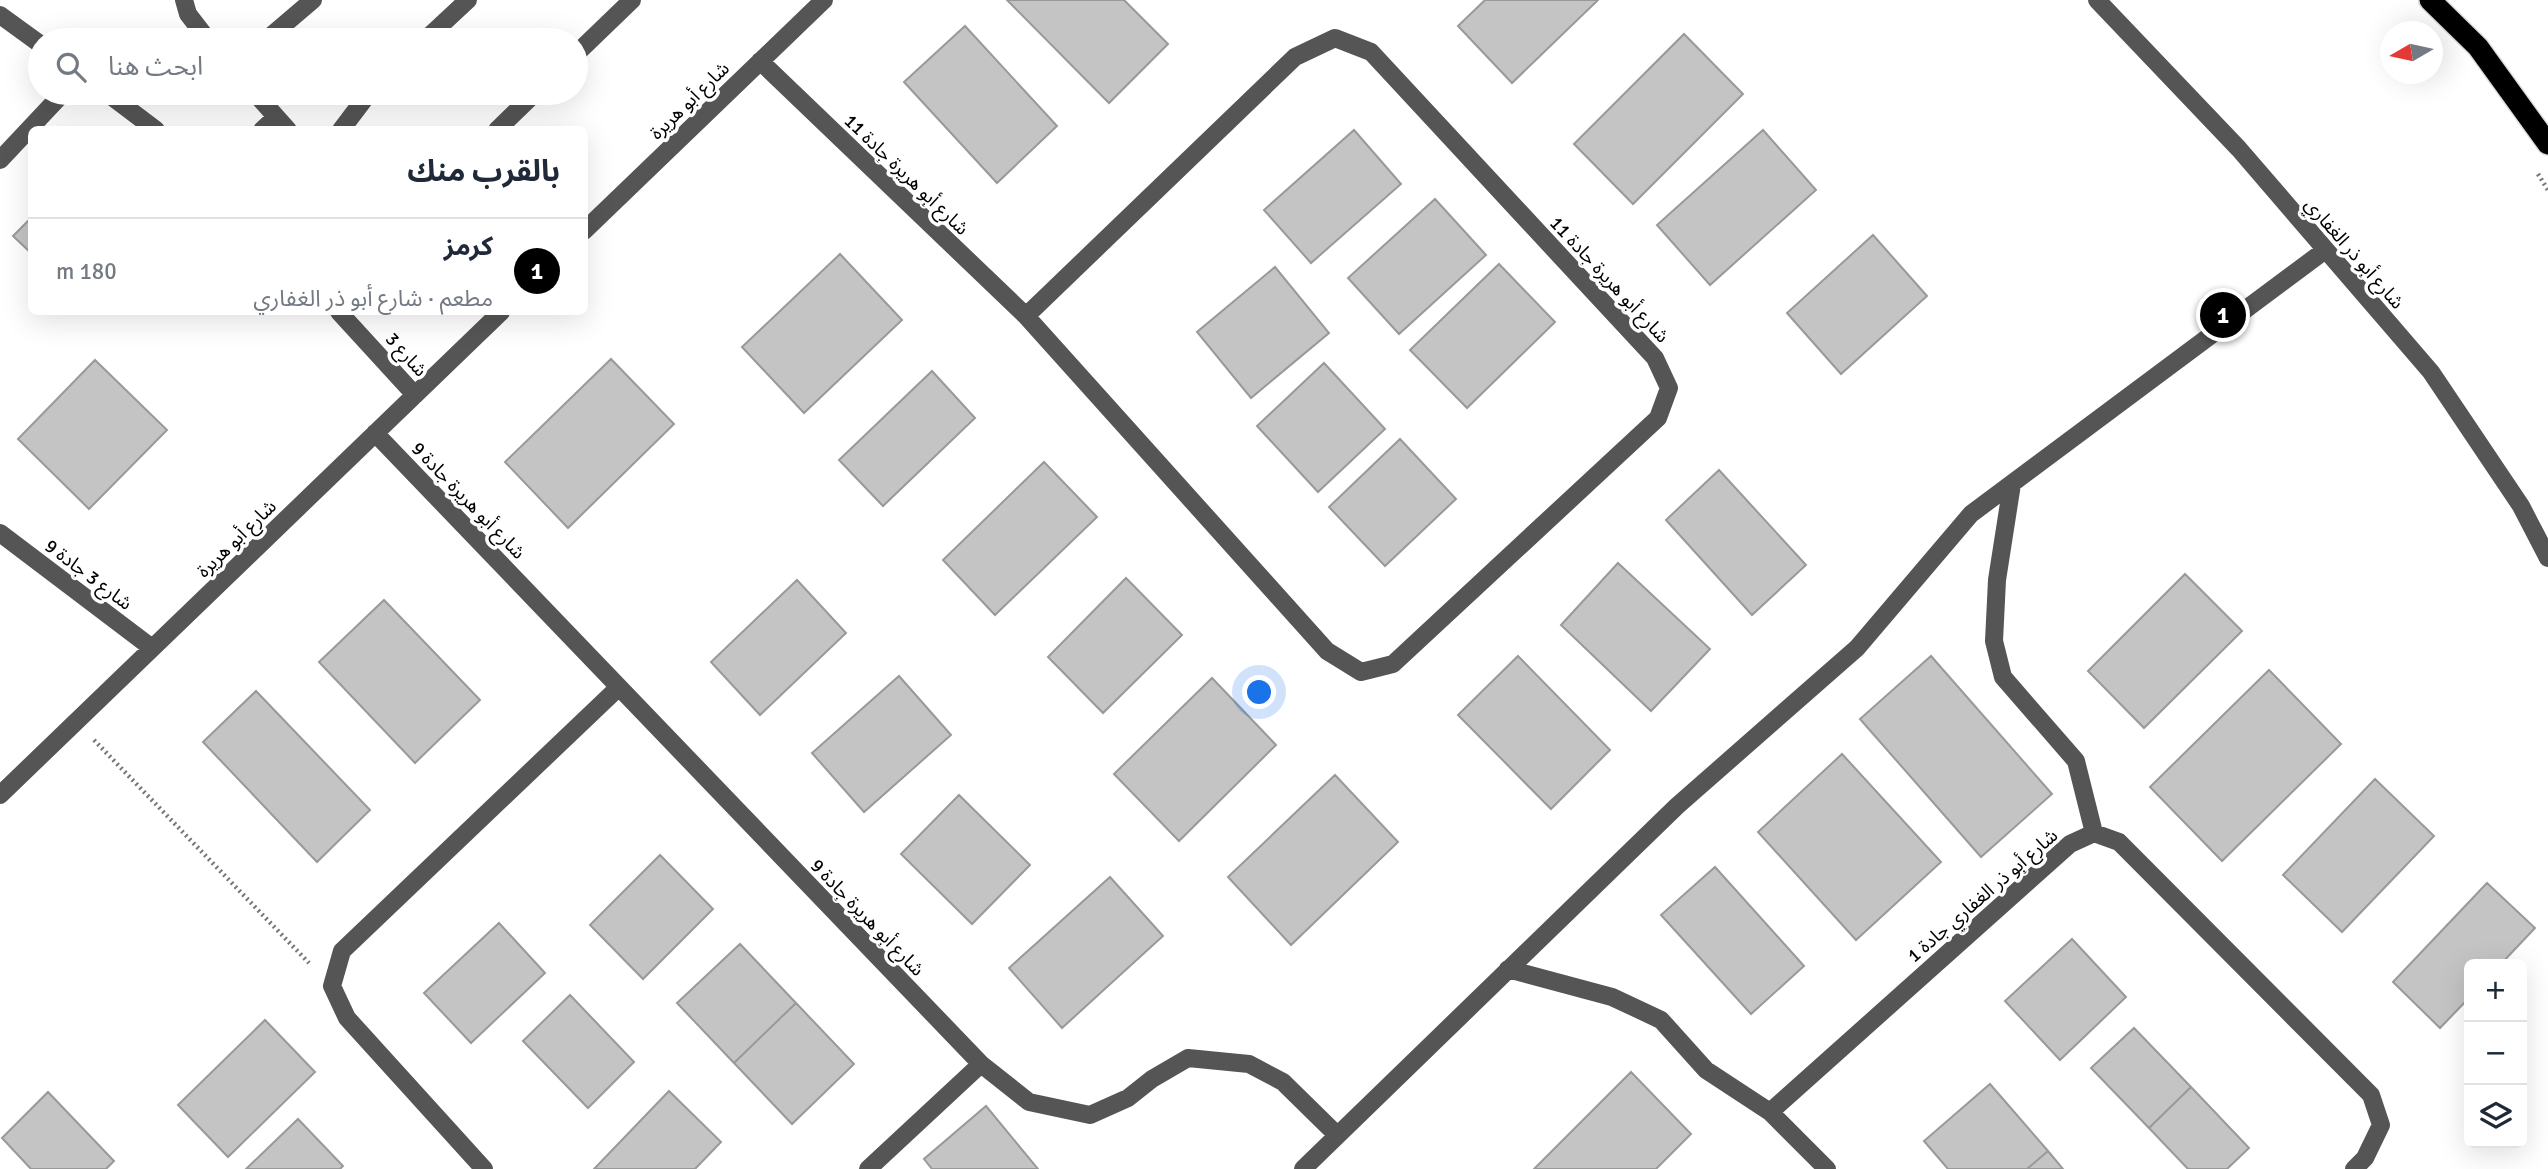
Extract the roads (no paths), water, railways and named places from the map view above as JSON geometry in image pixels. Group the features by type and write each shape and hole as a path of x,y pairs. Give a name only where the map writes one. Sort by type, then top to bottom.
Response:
{"highway":[{"path":"2430,0 2478,47 2548,144"}],"street":[{"path":"184,0 188,14 199,28"},
{"path":"282,28 313,0"},
{"path":"438,28 468,0"},
{"path":"588,42 632,0"},
{"name":"شارع أبو هريرة","path":"588,227 824,0"},
{"name":"شارع أبو ذر الغفاري","path":"2097,0 2239,149 2431,372 2521,506 2548,558"},
{"path":"0,15 28,35"},
{"name":"شارع أبو هريرة جادة 11","path":"760,61 1026,316 1327,652 1361,672 1393,664 1658,418 1668,388 1655,358 1371,52 1335,38 1295,57 1026,316"},
{"path":"32,126 52,105"},
{"path":"123,105 151,126"},
{"path":"266,105 282,123"},
{"path":"343,126 358,105"},
{"path":"501,126 523,105"},
{"path":"0,160 28,130"},
{"path":"1303,1169 1677,806 1857,648 1971,514 2325,251"},
{"name":"شارع 3","path":"342,315 415,395"},
{"name":"شارع أبو هريرة","path":"0,795 498,315"},
{"name":"شارع أبو هريرة جادة 9","path":"375,433 981,1064 1029,1102 1090,1115 1128,1098 1152,1079 1188,1058 1249,1064 1283,1082 1337,1135"},
{"path":"2012,484 1997,580 1994,641 2003,677 2076,761 2094,832 2119,842 2371,1095 2381,1125 2365,1158 2354,1169"},
{"name":"شارع 3 جادة 9","path":"0,533 152,648"},
{"path":"484,1169 347,1018 332,986 342,951 618,688"},
{"name":"شارع أبو ذر الغفاري جادة 1","path":"1770,1112 2070,844 2094,832"},
{"path":"1508,969 1612,997 1661,1020 1706,1070 1770,1112 1827,1169"},
{"path":"869,1169 981,1064"}],"place":[{"name":"كرمز","path":"2223,315"}]}
